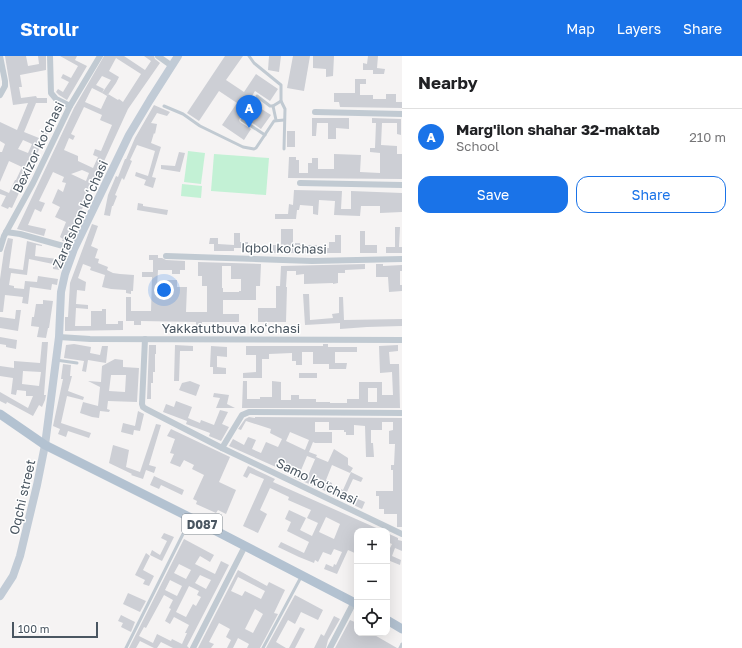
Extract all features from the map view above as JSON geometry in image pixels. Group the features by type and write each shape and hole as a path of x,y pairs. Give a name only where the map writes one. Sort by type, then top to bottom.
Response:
{"main road":[{"name":"Zarafshon koʻchasi","path":"45,445 59,337 61,292 65,274 74,249 129,135 178,56"},
{"name":"D087","path":"0,414 45,445 354,602"},
{"name":"Oqchi street","path":"0,596 13,576 20,556 45,445"},
{"path":"390,622 401,627"}],"street":[{"path":"0,56 5,81 5,86 0,95"},
{"path":"50,56 51,93 56,99 70,106"},
{"name":"Bexizor koʻchasi","path":"0,250 4,236 33,183 70,106 100,56"},
{"path":"158,56 172,66"},
{"path":"315,112 402,114"},
{"path":"300,183 402,185"},
{"path":"6,232 20,234 74,249"},
{"name":"Iqbol koʻchasi","path":"166,256 312,261 402,259"},
{"name":"Yakkatutbuva koʻchasi","path":"59,337 90,339 402,340"},
{"name":"Samo koʻchasi","path":"145,339 143,407 222,448 402,534"},
{"path":"222,448 242,415 249,412 402,413"},
{"path":"193,648 245,546"},
{"path":"330,648 354,606"}],"lane":[{"path":"249,56 254,63 281,84 282,101 285,109 284,149"},
{"path":"256,96 270,106 282,101"},
{"path":"164,106 183,114 200,126 243,147 255,149 274,121 284,120"},
{"path":"273,106 276,120"},
{"path":"242,120 265,135"},
{"path":"56,360 77,363"},
{"path":"126,648 191,518"},
{"path":"263,648 302,575"},
{"path":"400,648 402,644"}],"green space":[{"path":"188,151 205,153 201,184 184,182"},
{"path":"214,154 269,158 266,195 211,191"},
{"path":"182,184 202,186 201,198 181,196"}],"building":[{"path":"5,56 26,56 28,66 39,64 38,56 46,56 46,70 20,75 22,87 19,87 21,98 36,96 37,98 47,98 47,103 36,103 24,132 39,138 46,125 51,127 12,208 9,207 8,209 1,206 6,196 0,194 0,189 9,193 22,167 9,161 0,182 0,152 2,152 5,144 0,141 0,122 17,130 28,103 13,105","holes":["23,140 32,144 28,153 18,149"]},
{"path":"60,56 77,56 75,60 87,66 67,100 56,92 58,89 63,92 69,82 61,78 63,74 71,78 78,66"},
{"path":"104,56 124,56 145,70 151,61 144,56 154,56 160,63 128,109 67,242 62,241 63,239 60,237 66,222 55,217 60,207 52,203 58,189 63,192 66,183 62,182 64,177 53,172 39,201 45,203 41,212 35,209 28,225 46,229 44,236 17,229 74,108","holes":["116,58 141,74 123,102 108,94 119,77 109,71","102,76 111,80 102,93 104,89 96,85","92,88 107,96 101,109 85,102","84,107 102,115 100,120 112,125 101,151 95,149 93,155 98,157 93,168 78,161 78,156 64,150 69,138 73,140 75,136 71,134","82,170 89,173 86,181 71,174"]},
{"path":"225,56 243,56 226,80 244,92 256,74 278,89 270,101 255,91 249,101 271,115 261,129 244,117 240,118 240,122 251,129 244,140 222,125 237,103 219,91 199,121 187,113"},
{"path":"269,56 281,56 279,72 268,70"},
{"path":"293,56 310,56 304,91 287,88"},
{"path":"313,56 334,56 333,76 326,77 326,69 313,68"},
{"path":"368,56 378,56 377,68 385,69 384,74 373,74 373,70 363,70 363,63 367,64"},
{"path":"355,79 366,79 366,84 360,84 360,95 373,95 373,99 386,99 386,94 396,94 396,102 402,102 402,108 340,107 339,102 334,102 334,93 355,93"},
{"path":"154,105 170,112 167,116 157,113 151,123 157,124 151,143 161,147 152,177 156,178 153,188 144,185 146,180 135,176 136,172 148,176 155,151 137,145 130,160 132,161 124,180 122,178 115,195 117,196 112,206 110,216 104,215 108,195 116,176 118,177 135,138"},
{"path":"312,118 349,118 349,129 336,128 336,139 328,139 328,123 317,123 316,136 312,136"},
{"path":"372,118 401,119 401,135 397,134 397,123 382,123 381,145 397,146 397,154 402,154 402,179 288,178 289,157 296,157 296,160 299,160 299,173 308,173 308,163 312,163 312,158 318,158 318,169 334,169 334,154 361,155 360,172 380,173 380,153 370,152 370,148 375,148 376,123 372,123"},
{"path":"287,131 295,131 295,147 287,147"},
{"path":"179,152 185,153 180,172 161,169 161,165 175,166"},
{"path":"294,190 342,191 341,209 351,209 351,191 402,193 402,212 380,213 380,206 361,206 360,216 334,215 335,201 319,200 318,215 313,214 313,206 300,205 299,210 297,210 296,219 275,219 275,214 288,214 289,204 293,205"},
{"path":"138,203 143,204 143,206 168,210 167,215 137,210"},
{"path":"92,224 98,226 91,246 98,249 95,258 99,259 98,263 108,267 107,270 113,273 134,275 133,291 131,291 131,294 126,293 126,290 102,287 105,275 90,270 91,267 83,264 78,278 86,282 85,291 77,290 76,304 88,305 88,309 76,308 75,326 91,326 91,311 102,311 102,309 106,309 106,324 118,324 118,321 123,321 123,330 65,331 65,317 68,317 70,283"},
{"path":"395,227 400,227 399,247 402,247 402,253 386,253 386,247 395,247"},
{"path":"281,229 293,229 293,243 300,243 300,245 317,245 317,248 329,248 329,242 335,242 335,235 341,235 341,253 273,253 273,245 281,245"},
{"path":"360,231 365,231 365,245 377,245 377,253 360,253"},
{"path":"234,233 240,233 240,242 248,242 248,248 234,248 234,251 214,251 214,244 209,244 210,238 218,238 218,244 234,245"},
{"path":"8,238 13,239 9,268 23,270 27,241 42,245 36,245 35,256 64,260 60,270 53,269 53,264 29,259 27,275 11,273 9,285 14,286 14,288 24,289 25,281 37,282 38,276 58,279 57,285 52,284 51,290 30,287 28,304 22,303 23,297 5,295 3,312 0,312 0,279 4,251"},
{"path":"149,255 158,255 158,258 166,260 185,261 185,270 180,270 180,274 172,274 172,270 158,270 157,287 167,287 167,280 177,280 177,287 187,287 186,312 207,312 207,286 202,286 202,276 198,276 198,262 261,264 260,286 256,286 256,300 223,300 223,314 239,314 239,322 202,322 202,326 196,326 196,322 141,321 141,325 134,325 134,321 126,321 126,297 131,297 131,311 151,311 152,277 142,277 142,272 153,272 153,260 149,260","holes":["222,266 231,266 231,279 241,279 241,291 239,292 223,292"]},
{"path":"365,264 365,269 345,270 345,273 338,273 338,283 333,284 304,284 304,274 296,275 296,271 287,271 286,322 258,322 258,308 276,308 276,286 280,286 281,266"},
{"path":"376,264 383,264 383,266 402,265 402,271 400,271 400,285 402,285 402,291 389,292 388,277 376,277"},
{"path":"303,294 309,294 310,320 333,318 332,314 339,313 339,297 343,297 344,320 402,319 402,326 340,329 340,323 305,325"},
{"path":"43,300 53,301 46,338 37,337 39,327 31,326 36,304 43,304"},
{"path":"16,310 21,310 18,331 0,328 0,317 15,319"},
{"path":"0,337 17,340 16,349 0,344"},
{"path":"42,342 48,342 44,395 46,395 45,400 42,407 39,405 33,416 7,402 6,404 0,401 0,392 28,408 33,396 26,396 26,391 17,390 16,395 11,394 13,378 0,376 0,366 14,368 14,361 40,363","holes":["23,371 41,372 39,386 22,384"]},
{"path":"74,344 91,347 90,353 100,355 102,346 108,346 106,363 88,360 86,372 82,371 84,361 64,358 66,345"},
{"path":"323,344 328,344 328,347 357,347 357,352 335,352 335,363 347,363 346,369 329,369 329,364 313,364 313,352 302,352 302,365 296,365 296,361 292,361 292,353 269,354 269,359 262,359 262,378 243,378 243,373 256,372 256,355 246,355 246,346 323,346"},
{"path":"149,345 156,345 156,354 155,372 153,372 153,383 151,383 151,399 147,399"},
{"path":"175,345 193,346 193,351 180,351 179,381 174,381"},
{"path":"398,345 398,351 389,352 390,364 399,364 400,408 242,408 243,381 247,381 247,399 272,397 272,381 281,382 281,400 291,400 291,395 299,395 299,399 316,399 316,402 347,403 347,399 359,399 359,382 382,382 382,395 393,395 392,372 380,373 379,346","holes":["368,388 377,388 377,402 368,402"]},
{"path":"211,346 227,347 227,357 217,356 217,367 226,368 226,374 213,374 213,367 210,367"},
{"path":"115,359 123,360 123,367 139,368 137,402 108,401 107,409 110,410 109,412 100,411 99,418 80,413 83,402 98,406 100,387 88,381 101,382 102,366","holes":["111,375 126,375 125,392 109,391"]},
{"path":"63,364 71,365 70,376 72,376 68,391 84,397 83,400 67,396 61,423 91,433 89,438 68,431 66,437 58,434 60,429 53,426 63,379 61,379"},
{"path":"299,373 317,373 317,378 299,378"},
{"path":"190,381 200,385 196,396 179,390 182,383"},
{"path":"214,393 229,395 227,404 235,408 216,408 220,398 213,397"},
{"path":"176,401 192,407 188,418 200,423 201,420 214,425 220,410 228,412 222,424 229,427 221,441 209,436 210,433 186,424 187,421 163,412 166,404 174,407"},
{"path":"138,411 144,414 140,431 134,430 133,435 121,432 123,423 135,426"},
{"path":"249,417 402,418 402,527 397,527 397,514 384,514 384,509 379,509 379,496 376,496 376,491 393,491 393,470 391,470 391,465 394,465 395,444 389,444 389,431 393,430 393,422 382,422 382,430 371,430 371,443 373,443 374,457 366,457 365,426 354,425 354,435 346,435 344,430 329,430 329,422 315,422 315,432 332,432 332,443 313,442 309,452 328,462 334,449 348,458 348,465 353,468 350,473 332,465 326,480 332,483 332,485 343,490 351,472 363,478 361,482 353,479 346,494 365,502 362,509 339,497 293,477 294,475 229,446 233,439 244,445 248,437 256,440 252,449 261,453 266,442 278,447 282,439 270,433 271,429 246,421 241,430 238,429 245,419","holes":["290,432 309,440 305,450 286,441","307,456 315,459 316,457 307,478 299,475"]},
{"path":"156,424 161,425 149,465 156,467 154,473 146,470 143,479 131,475 132,474 109,463 113,445 129,450 126,467 140,472"},
{"path":"171,429 230,457 219,482 236,490 226,514 218,510 216,513 196,504 197,501 193,499 204,475 192,469 194,465 184,460 180,467 170,463 174,454 170,453 175,439 167,436"},
{"path":"248,466 275,479 273,482 376,528 354,528 354,553 348,550 337,574 324,569 326,564 333,567 334,564 336,565 342,552 334,549 331,555 323,552 318,562 315,560 314,563 278,547 281,542 304,553 309,542 287,531 291,522 285,519 289,510 306,518 300,530 312,536 318,523 307,518 311,510 288,500 289,497 270,488 260,510 267,514 258,533 243,526 264,479 250,473 247,478 243,476","holes":["326,517 340,524 334,539 319,532"]},
{"path":"154,476 184,490 182,495 161,485 159,489 150,485"},
{"path":"164,533 174,537 162,561 150,555 152,550 160,555 167,541 161,538"},
{"path":"390,534 402,541 402,551 395,548 392,556 401,560 400,565 390,561 390,548 392,544 390,543"},
{"path":"184,539 214,555 210,562 200,556 195,564 215,574 221,561 229,565 187,646 189,648 173,648 161,642 157,648 154,648 140,641 136,648 129,648","holes":["179,564 191,570 186,579 174,573","200,575 211,580 206,589 195,583","170,580 182,586 177,596 165,590","189,586 199,591 197,595 201,597 196,606 193,604 186,617 176,612","164,595 173,600 169,608 171,609 165,621 170,624 174,617 189,625 182,644 172,639 171,641 157,634 153,643 139,636 144,627 146,628"]},
{"path":"146,553 150,556 143,570 154,576 149,586 143,584 145,580 135,575"},
{"path":"238,570 267,586 269,582 285,590 274,613 278,614 260,648 247,648 249,644 238,638 233,648 227,648 231,640 226,637 230,629 219,623 209,642 214,644 211,648 198,648","holes":["238,577 265,591 261,599 245,591 242,596 231,591","255,609 263,614 253,633 245,629"]},
{"path":"128,593 146,601 140,612 123,604"},
{"path":"295,595 323,610 318,620 301,612 295,624 288,620 276,642 286,648 266,648"},
{"path":"121,615 135,622 131,632 121,627 123,623 118,621"},
{"path":"334,616 340,619 328,640 326,648 314,648 321,634 324,636"},
{"path":"350,620 354,622 354,636 376,636 397,648 335,648"},
{"path":"300,627 305,629 295,648 289,648"}],"place":[{"name":"Marg'ilon shahar 32-maktab","path":"249,128"}]}
